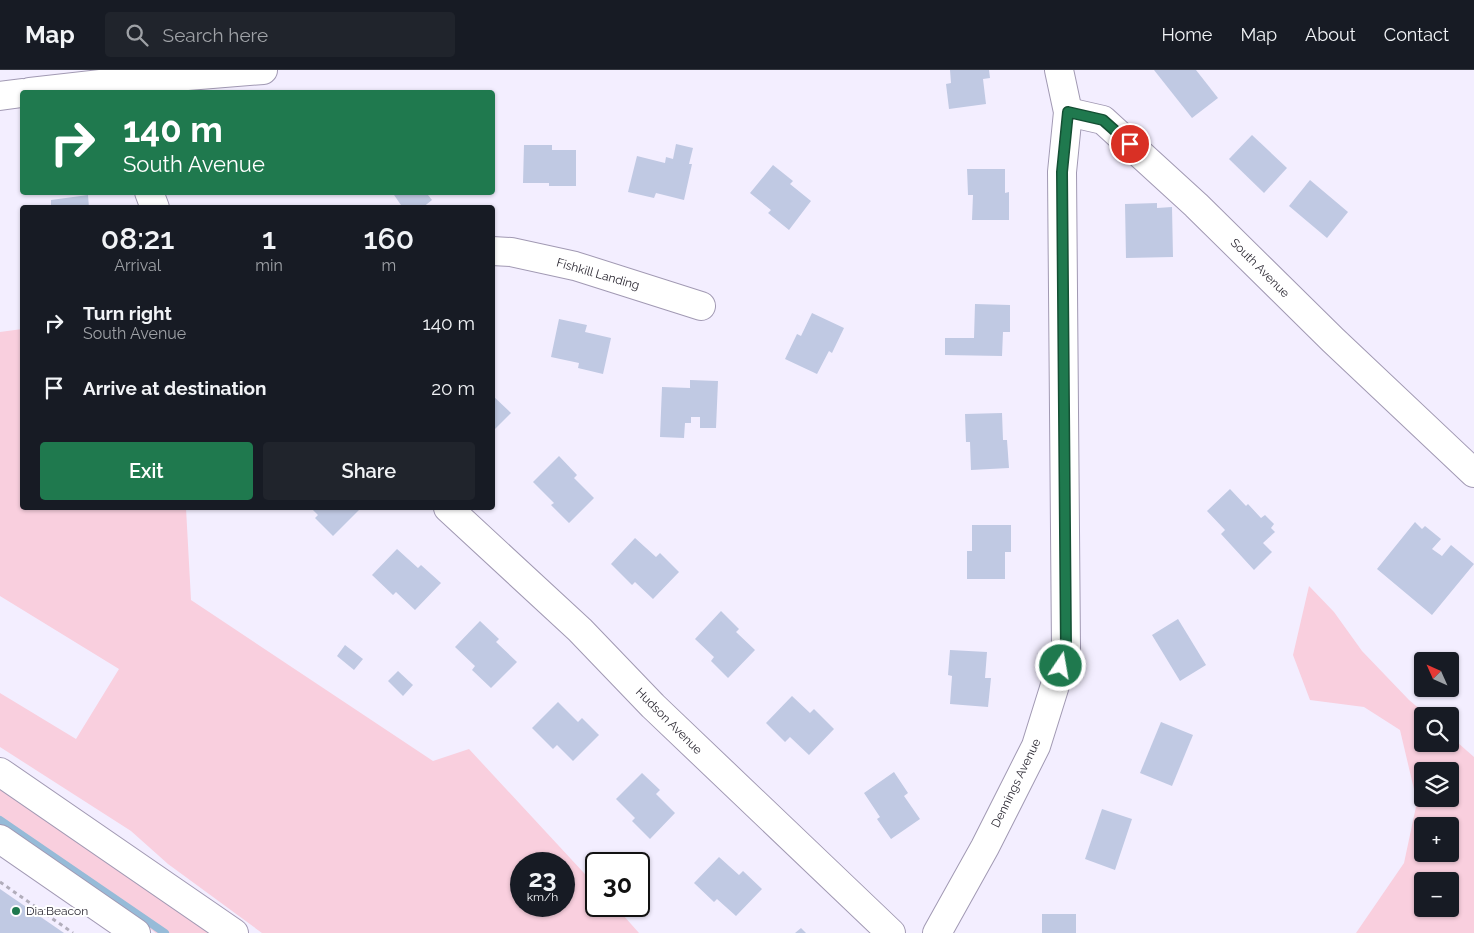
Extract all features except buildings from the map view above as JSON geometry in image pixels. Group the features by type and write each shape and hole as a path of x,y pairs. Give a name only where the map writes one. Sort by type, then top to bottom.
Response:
{"street":[{"path":"69,90 127,87 263,70"},
{"path":"1059,70 1068,112"},
{"path":"0,96 20,93"},
{"name":"South Avenue","path":"1068,112 1103,120 1196,205 1333,340 1474,473"},
{"name":"Dennings Avenue","path":"936,933 985,847 1036,746 1066,650 1062,172 1068,112"},
{"name":"Fishkill Landing","path":"495,251 511,252 575,266 701,306"},
{"name":"Hudson Avenue","path":"450,510 580,630 653,706 891,933"},
{"path":"0,772 234,933"},
{"path":"0,839 136,933"}],"path":[{"path":"0,882 73,933"}],"shaded area":[{"path":"20,329 20,510 186,510 191,600 433,761 469,749 564,852 510,852 510,917 575,917 575,863 585,874 585,917 625,917 639,933 262,933 168,864 131,831 0,747 0,693 76,739 119,669 0,596 0,332"},
{"path":"1309,586 1334,612 1362,651 1417,707 1414,707 1414,752 1459,752 1459,744 1474,757 1474,933 1356,933 1404,863 1416,807 1459,807 1459,762 1414,762 1414,789 1400,730 1364,707 1310,700 1293,655"},
{"path":"0,782 213,933 156,933 0,825"}],"waterway":[{"path":"0,820 165,933"}],"place":[{"name":"Dia:Beacon","path":"16,911"}],"route":[{"path":"1061,666 1066,650 1062,172 1068,112 1103,120 1130,144"}]}
